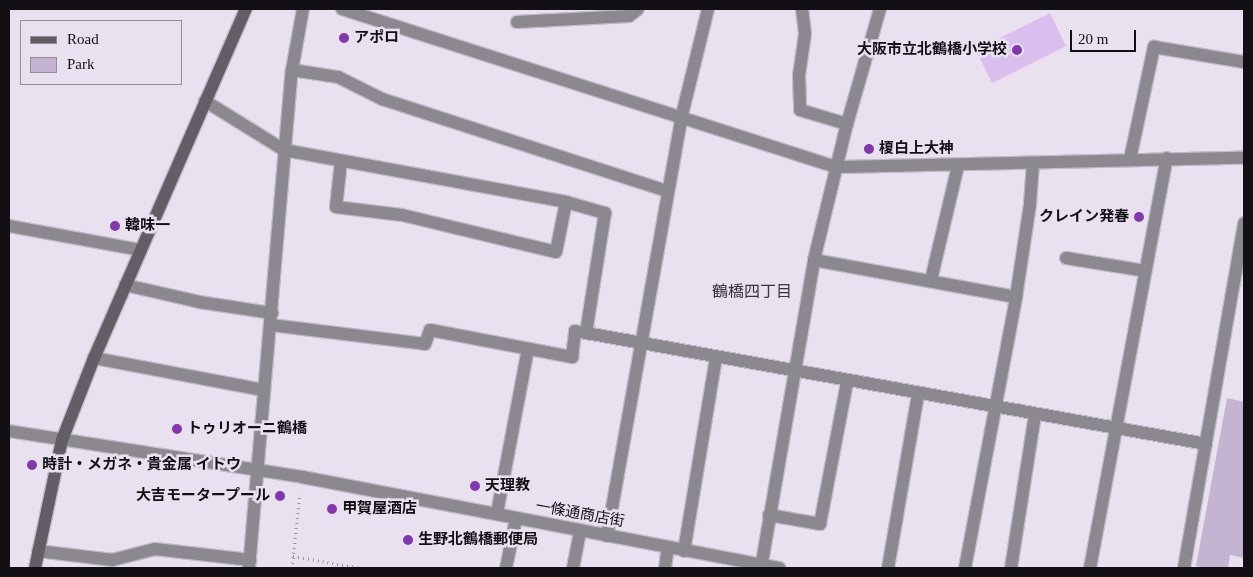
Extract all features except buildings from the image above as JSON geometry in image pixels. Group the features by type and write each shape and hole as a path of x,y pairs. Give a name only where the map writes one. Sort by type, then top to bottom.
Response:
{"street":[{"path":"35,568 62,440 125,285 246,9"},
{"path":"38,551 112,560 155,549 249,564 272,319 284,150 292,70 303,9"},
{"path":"342,9 680,119 836,166 958,166 1130,159 1244,158"},
{"path":"517,22 630,16 638,9"},
{"path":"607,536 680,119 708,9"},
{"path":"802,9 805,34 799,75 800,110 847,124"},
{"path":"761,566 814,260 847,124 880,9"},
{"path":"1130,159 1154,47 1244,62"},
{"path":"292,70 338,77 382,99 667,192"},
{"path":"206,101 284,150 566,202 605,213 586,333"},
{"path":"1090,568 1167,158"},
{"path":"341,161 336,207 402,215 556,252 566,202"},
{"path":"966,568 1016,297 1030,204 1033,163"},
{"path":"931,280 958,166"},
{"path":"1184,568 1244,222"},
{"path":"9,226 141,250"},
{"path":"1066,258 1145,271"},
{"path":"814,260 1016,297"},
{"path":"125,285 272,319 425,344 430,330 572,358 575,331 918,395 995,406 1206,444"},
{"path":"497,513 528,349"},
{"path":"94,358 264,390"},
{"path":"684,551 716,358"},
{"path":"769,515 820,524 847,382"},
{"path":"888,568 918,395"},
{"path":"1011,568 1035,414"},
{"name":"一條通商店街","path":"9,431 302,477 779,568"},
{"path":"506,568 516,519"},
{"path":"573,568 580,531"},
{"path":"665,568 668,547"}],"path":[{"path":"292,568 302,477"},
{"path":"293,556 361,568"}],"green space":[{"path":"1227,398 1244,402 1244,558 1230,555 1228,568 1204,568 1196,566"}],"shaded area":[{"path":"1050,13 1066,46 992,83 976,50"}],"place":[{"name":"アポロ","path":"344,38"},
{"name":"大阪市立北鶴橋小学校","path":"1017,50"},
{"name":"榎白上大神","path":"869,149"},
{"name":"クレイン発春","path":"1139,217"},
{"name":"韓味一","path":"115,226"},
{"name":"トゥリオーニ鶴橋","path":"177,429"},
{"name":"時計・メガネ・貴金属 イトウ","path":"32,465"},
{"name":"天理教","path":"475,486"},
{"name":"大吉モータープール","path":"280,496"},
{"name":"甲賀屋酒店","path":"332,509"},
{"name":"生野北鶴橋郵便局","path":"408,540"}],"district":[{"name":"鶴橋四丁目","path":"752,292"}]}
